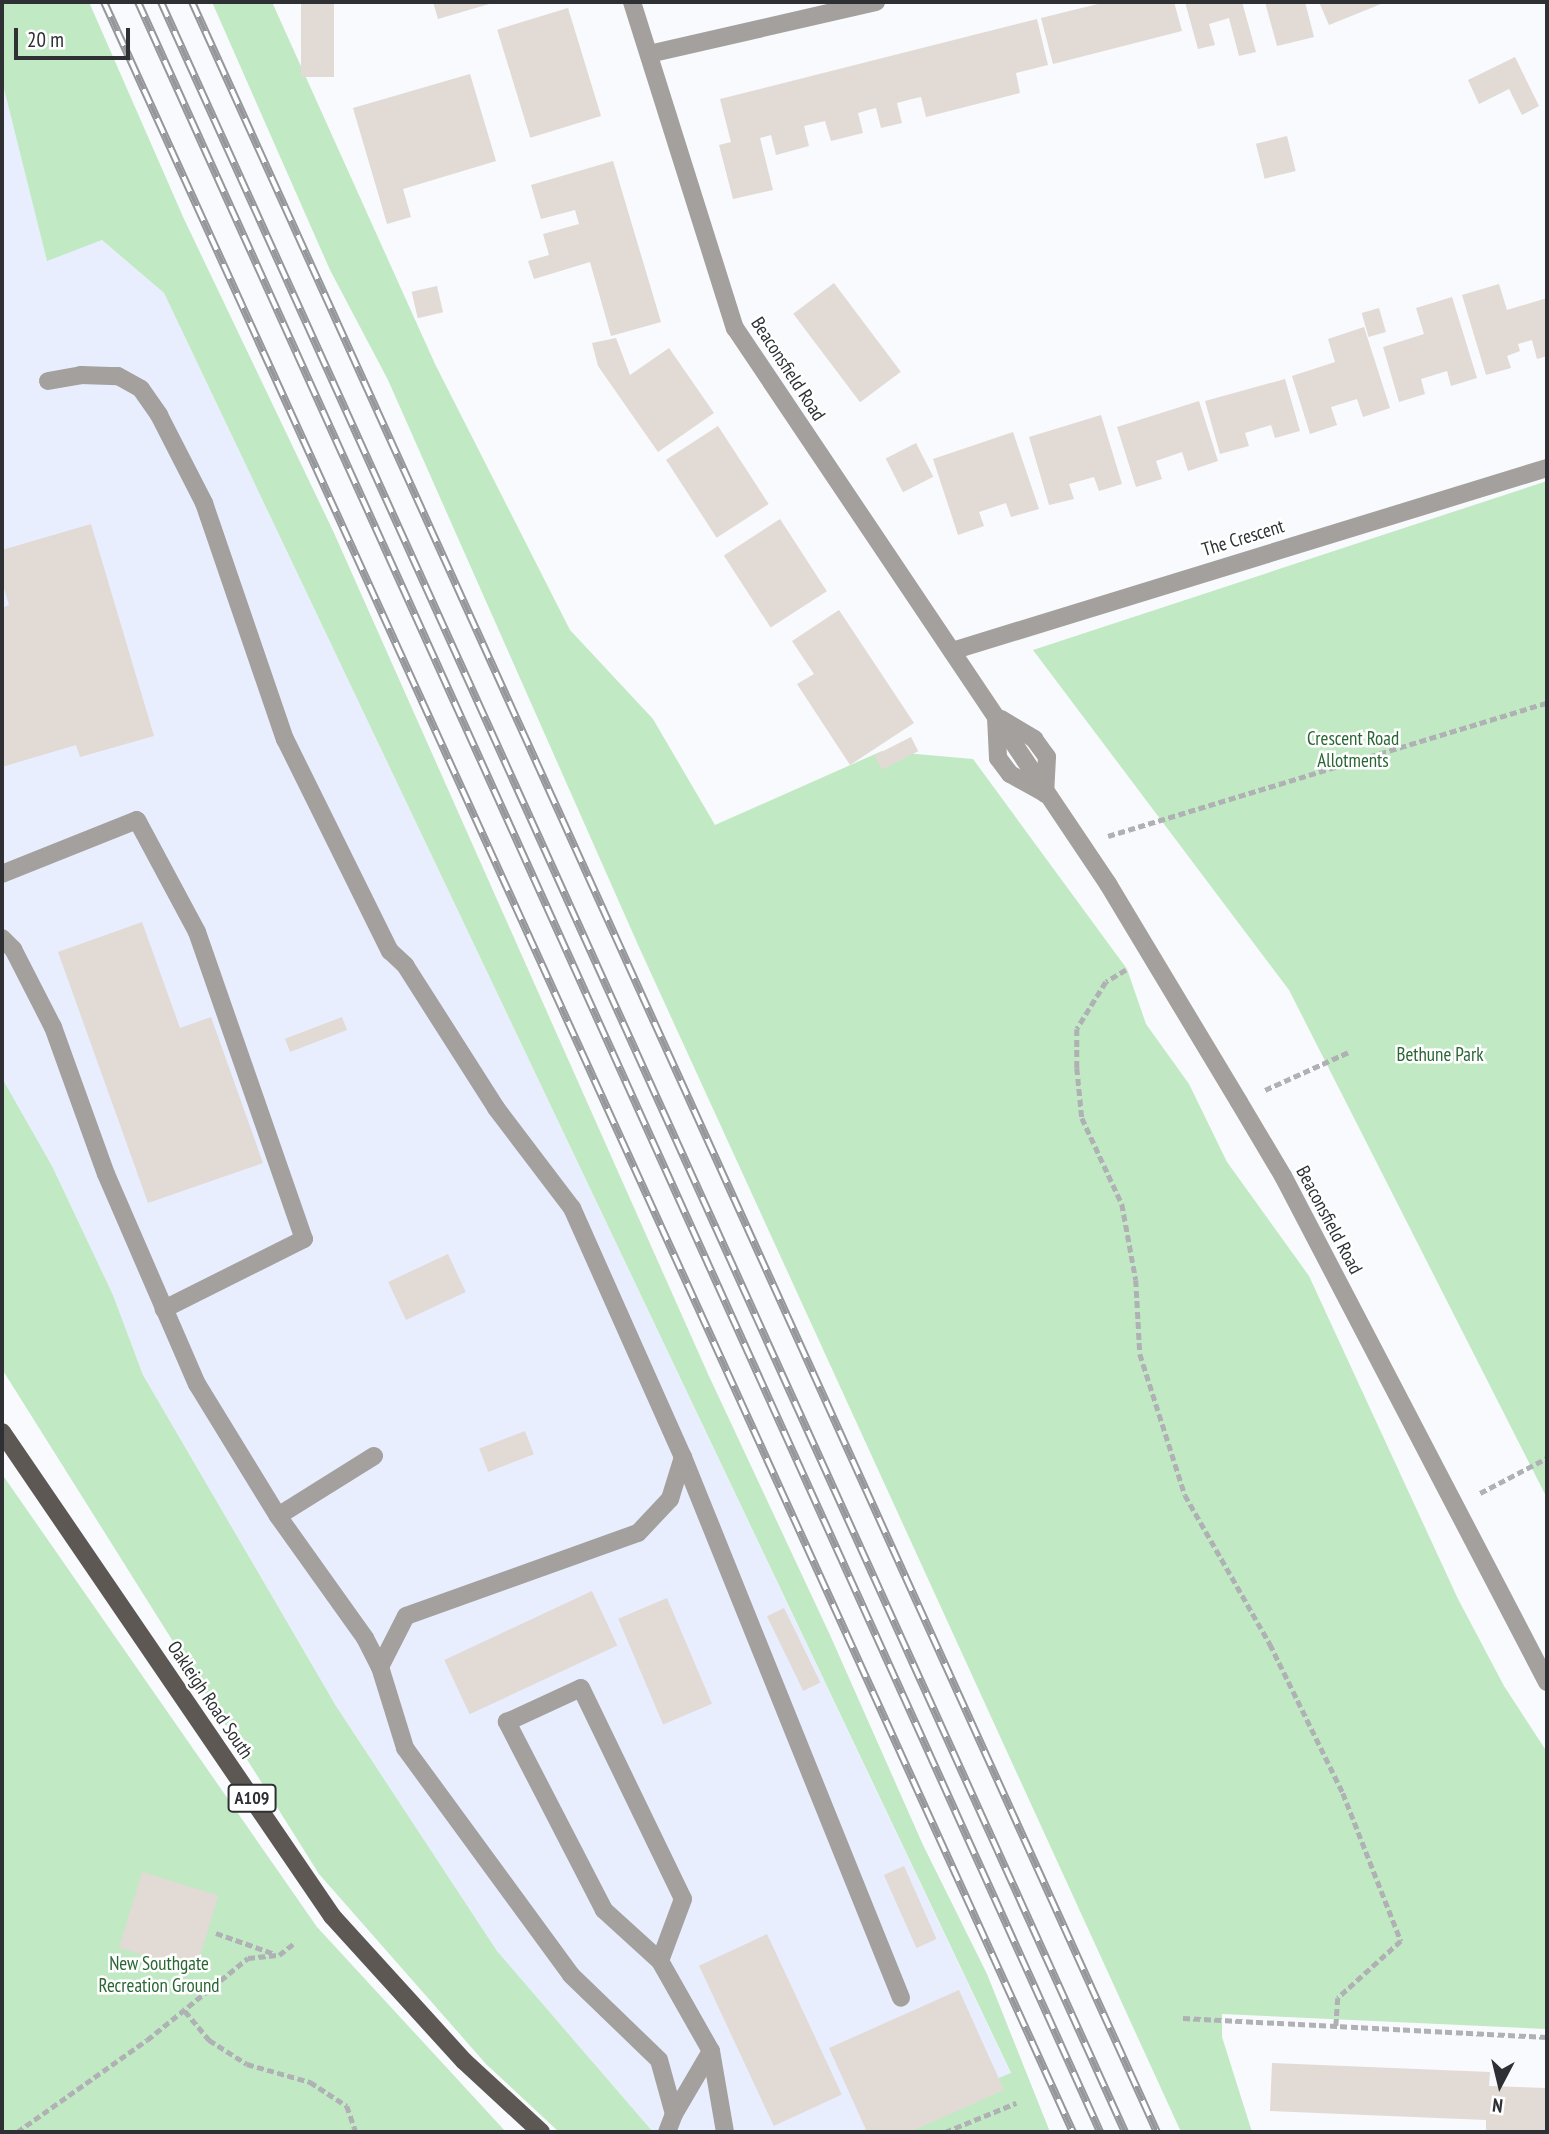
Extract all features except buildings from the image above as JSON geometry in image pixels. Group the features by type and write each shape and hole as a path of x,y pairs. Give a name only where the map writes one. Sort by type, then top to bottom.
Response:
{"main road":[{"name":"Oakleigh Road South","path":"2,1432 332,1916 464,2061 541,2132"}],"street":[{"name":"Beaconsfield Road","path":"632,2 735,328 996,716 1034,738 1047,757 1045,794"},
{"path":"649,54 876,2"},
{"path":"48,381 81,375 118,376 141,389 159,415 204,503 285,738 390,951 405,965 496,1108 572,1208 683,1458 901,1998"},
{"name":"The Crescent","path":"952,651 1547,468"},
{"name":"Beaconsfield Road","path":"996,716 998,758 1010,774 1045,794 1081,846 1151,955 1283,1176 1547,1682"},
{"path":"2,874 136,820 197,932 304,1239 164,1309"},
{"path":"2,937 13,949 53,1027 106,1174 198,1384 278,1517 365,1638 380,1667 405,1748 571,1975 659,2060 674,2114"},
{"path":"278,1517 374,1456"},
{"path":"380,1667 406,1616 638,1533 670,1499 683,1458"},
{"path":"660,1961 683,1899 581,1688 507,1722 604,1910 660,1961 712,2050 725,2132"},
{"path":"667,2132 674,2114 712,2050"}],"path":[{"path":"1081,846 1547,703"},
{"path":"1151,955 1105,982 1077,1029 1082,1118 1122,1204 1136,1280 1140,1354 1185,1495 1270,1644 1343,1793 1401,1941 1338,1998 1336,2026"},
{"path":"1239,1102 1351,1051"},
{"path":"1454,1506 1547,1458"},
{"path":"216,1933 279,1955"},
{"path":"18,2132 186,2011 248,1958 279,1955 293,1944"},
{"path":"186,2011 209,2040 247,2064 310,2082 347,2106 356,2132"},
{"path":"1183,2018 1547,2037"},
{"path":"945,2132 1016,2103"}],"shaded area":[{"path":"2,81 47,260 102,240 164,293 1011,2074 866,2132 653,2132 497,1951 336,1706 143,1375 113,1295 52,1166 2,1078"}],"green space":[{"path":"2,2 89,2 184,219 334,533 708,1374 830,1635 923,1845 987,1974 1050,2132 866,2132 1011,2073 164,293 102,240 47,261 2,81"},
{"path":"212,2 272,2 435,364 570,630 653,719 715,825 882,751 973,759 1127,969 1146,1024 1189,1084 1227,1162 1309,1276 1458,1599 1504,1686 1547,1752 1547,2029 1222,2014 1222,2037 1252,2132 1181,2132 639,947 388,380 330,270"},
{"name":"Crescent Road Allotments","path":"1547,481 1547,1498 1289,990 1033,650"},
{"path":"2,1078 52,1166 113,1295 143,1375 336,1706 497,1951 653,2132 559,2132 486,2064 319,1874 2,1369"},
{"name":"New Southgate Recreation Ground","path":"2,1474 317,1927 506,2132 2,2132"}],"railway":[{"path":"104,2 1073,2132"},
{"path":"138,2 1100,2132"},
{"path":"161,2 1125,2132"},
{"path":"192,2 1157,2132"}],"park label":[{"name":"Bethune Park","path":"1440,1055"}]}
